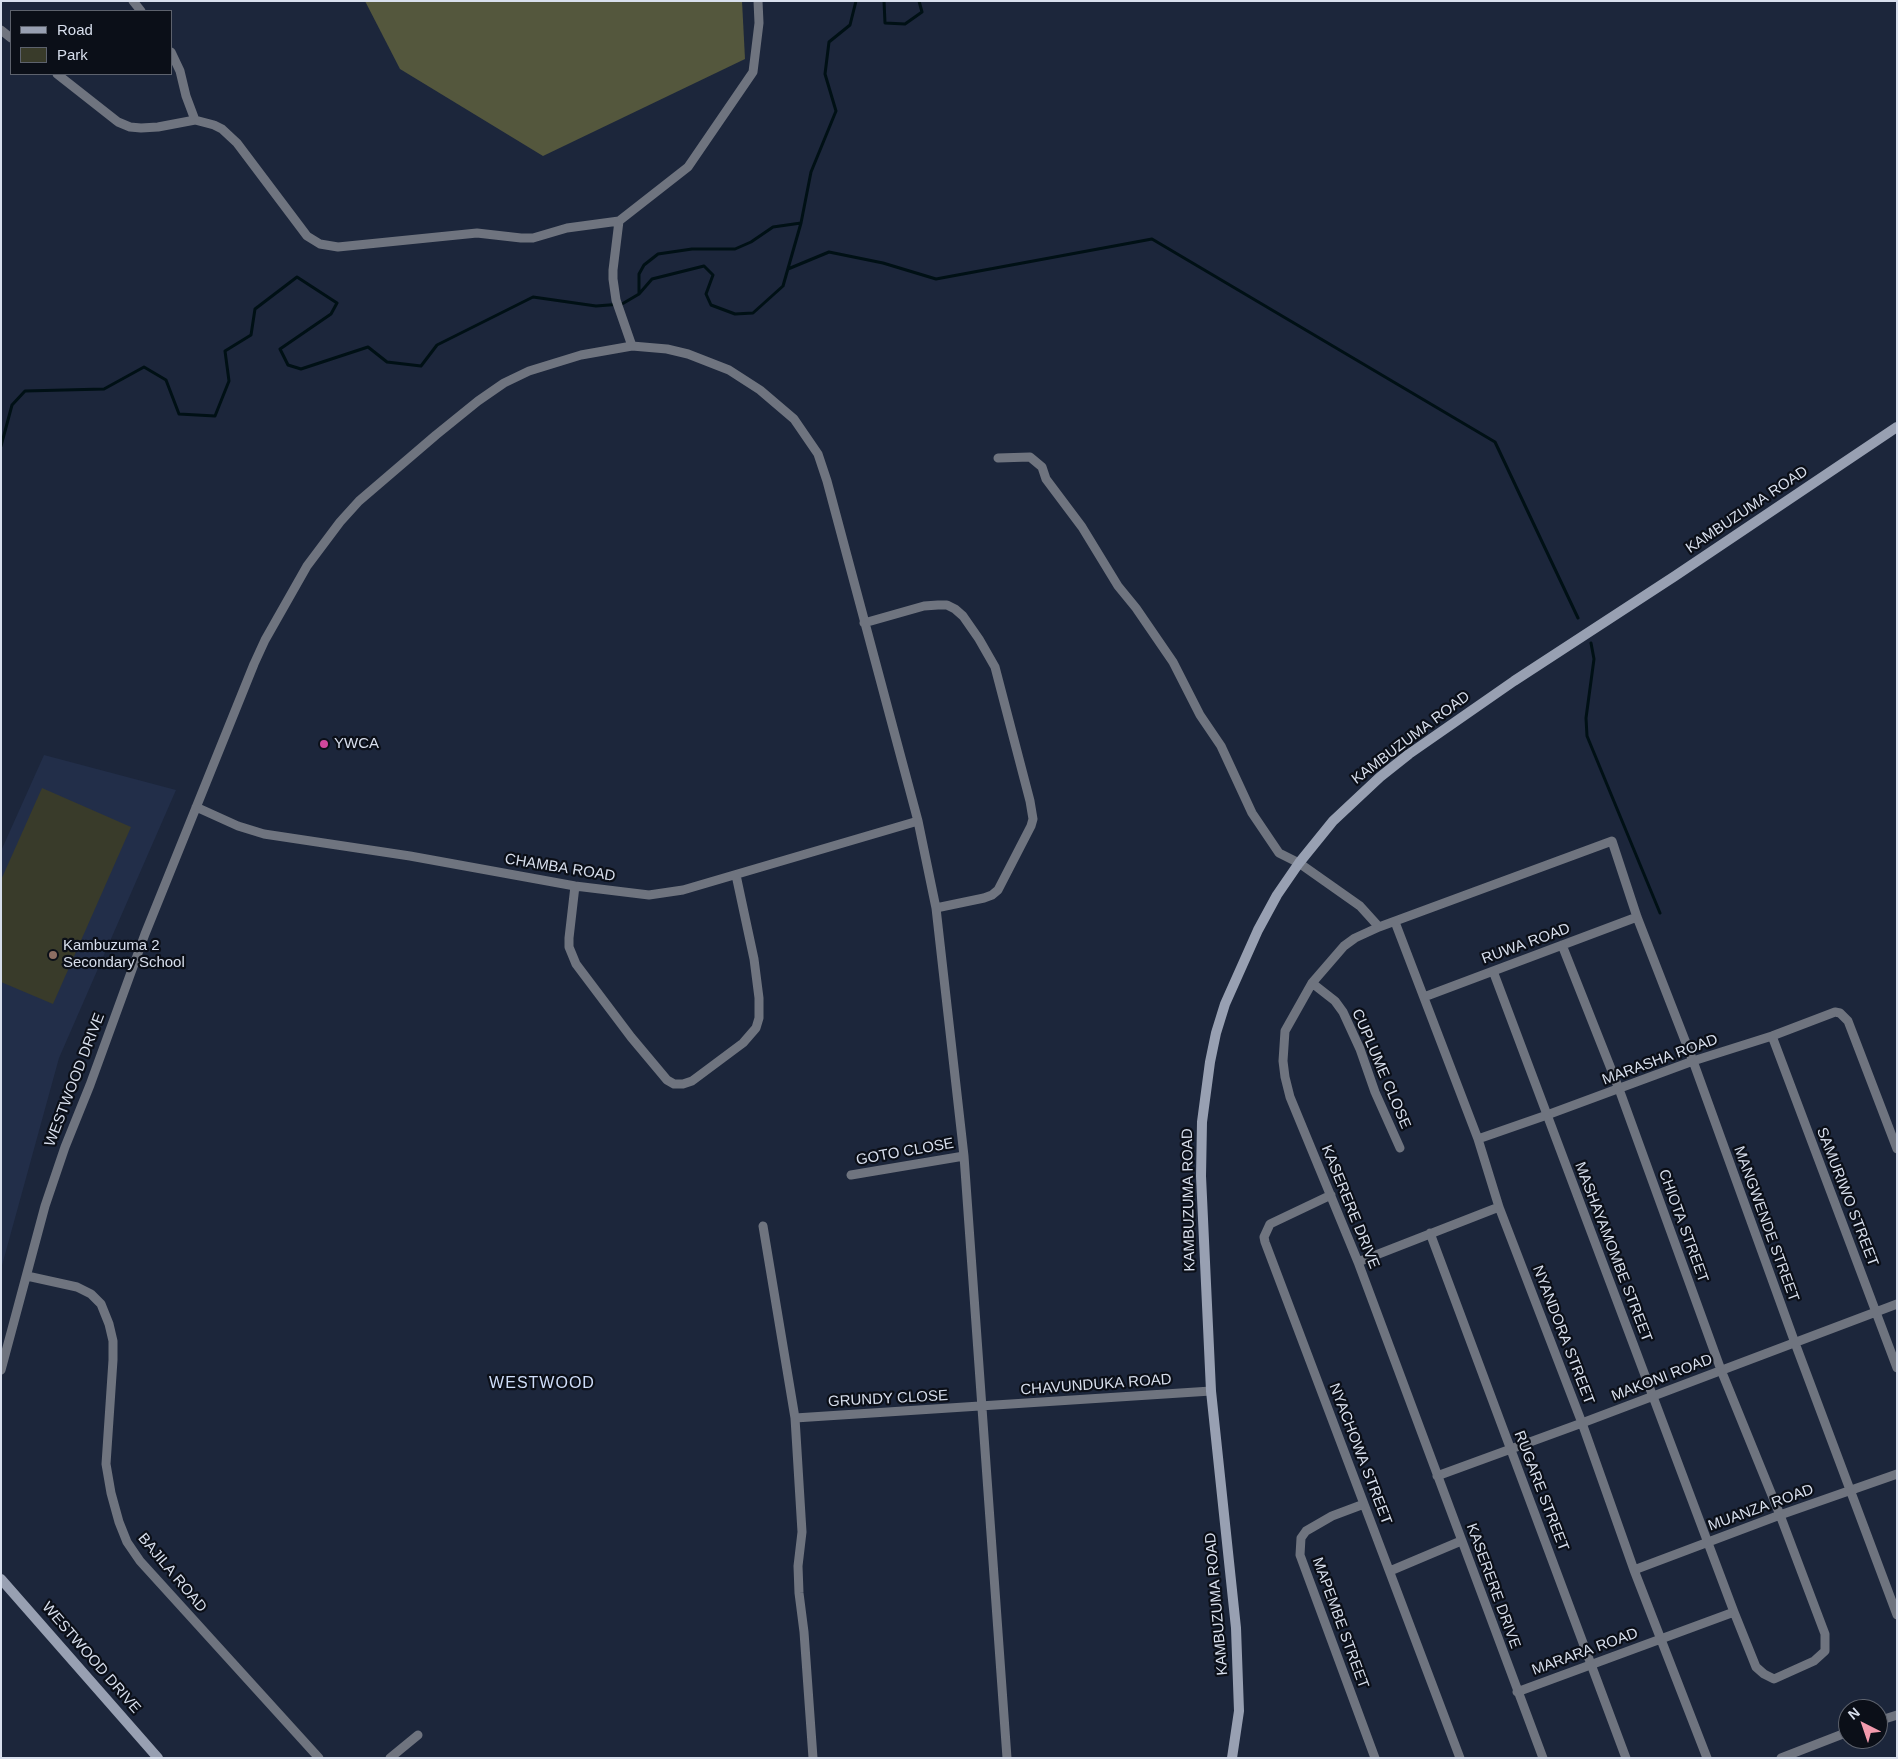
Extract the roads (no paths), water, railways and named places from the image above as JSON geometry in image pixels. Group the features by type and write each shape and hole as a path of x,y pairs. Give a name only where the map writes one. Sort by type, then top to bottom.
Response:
{"main road":[{"name":"KAMBUZUMA ROAD","path":"1232,1758 1239,1711 1236,1628 1210,1391 1201,1176 1202,1122 1210,1062 1225,1004 1250,947 1277,895 1299,863 1333,821 1380,777 1409,754 1506,686 1675,576 1897,427"},
{"name":"WESTWOOD DRIVE","path":"2,1579 158,1758"}],"street":[{"path":"58,75 118,122 130,126 141,128 158,127 195,120 214,125 229,135 274,189 307,236 320,244 338,247 477,232 533,238 567,228 619,221 688,167 752,72 759,23 758,1"},
{"path":"172,54 180,71 186,96 195,120"},
{"path":"619,221 613,270 616,300 632,346"},
{"name":"WESTWOOD DRIVE","path":"1,1370 45,1206 64,1146 90,1085 196,807 265,640 307,566 349,511 436,434 478,401 519,375 580,355 632,346 677,351 720,366 760,390 797,423 814,447 823,468 918,821 936,908 964,1156 1007,1758"},
{"path":"998,458 1030,457 1042,467 1046,479 1082,527 1118,586 1136,608 1173,662 1200,715 1221,746 1252,813 1278,853 1299,863 1360,906 1379,927"},
{"path":"864,623 938,604 956,609 963,616 995,667 1030,800 1031,826 998,890 984,898 936,908"},
{"name":"CHAMBA ROAD","path":"196,807 238,826 264,834 410,856 575,886 639,894 660,894 683,890 918,821"},
{"name":"MANGWENDE STREET","path":"1612,841 1637,917 1693,1061 1795,1343 1897,1615"},
{"name":"KASERERE DRIVE","path":"1543,1758 1358,1262 1290,1097 1283,1061 1285,1031 1312,983 1344,946 1355,938 1379,927 1569,855 1612,841"},
{"path":"575,886 569,947 576,964 631,1038 667,1080 674,1084 683,1084 692,1080 743,1043 756,1028 759,1018 759,998 754,959 736,875"},
{"name":"RUWA ROAD","path":"1424,997 1637,917"},
{"name":"NYANDORA STREET","path":"1395,922 1478,1138 1499,1207 1582,1423 1634,1570 1707,1758"},
{"name":"CHIOTA STREET","path":"1562,945 1619,1088 1721,1370 1780,1515 1825,1634 1825,1650 1814,1661 1774,1679 1756,1667 1734,1612"},
{"name":"MASHAYAMOMBE STREET","path":"1493,971 1734,1612"},
{"name":"CUPLUME CLOSE","path":"1312,983 1335,1001 1347,1019 1375,1092 1400,1148"},
{"name":"MARASHA ROAD","path":"1478,1138 1693,1061 1772,1036 1834,1012 1844,1016 1848,1021 1897,1149"},
{"name":"SAMURIWO STREET","path":"1772,1036 1897,1368"},
{"name":"GOTO CLOSE","path":"851,1175 964,1156"},
{"name":"NYACHOWA STREET","path":"1331,1195 1270,1224 1264,1236 1460,1758"},
{"path":"1358,1262 1499,1207"},
{"path":"763,1226 795,1418 802,1532 798,1566 799,1593 804,1632 813,1758"},
{"name":"RUGARE STREET","path":"1430,1233 1626,1758"},
{"name":"BAJILA ROAD","path":"27,1276 77,1287 91,1294 101,1304 109,1324 113,1341 106,1464 118,1522 127,1542 140,1560 319,1758"},
{"name":"MAKONI ROAD","path":"1437,1476 1897,1304"},
{"name":"CHAVUNDUKA ROAD","path":"983,1407 1210,1391"},
{"name":"GRUNDY CLOSE","path":"795,1418 983,1407"},
{"name":"MUANZA ROAD","path":"1634,1570 1780,1515 1897,1474"},
{"name":"MAPEMBE STREET","path":"1364,1504 1332,1516 1306,1531 1301,1538 1300,1555 1375,1758"},
{"path":"1390,1571 1461,1540"},
{"name":"MARARA ROAD","path":"1518,1692 1734,1612"},
{"path":"390,1758 418,1735"},
{"path":"1780,1758 1838,1736"}],"waterway":[{"path":"1,446 12,405 25,391 104,389 144,367 166,380 179,414 215,416 229,381 225,351 251,335 255,309 297,277 337,303 331,314 280,349 288,365 301,369 368,347 387,362 421,366 437,345 533,297 596,306 622,304 639,294 652,279 704,266 713,275 706,294 711,305 735,314 753,313 783,286 801,223 811,172 836,111 825,74 829,42 850,25 856,1"},
{"path":"884,1 885,23 905,24 922,12 919,1"},
{"path":"639,293 639,274 644,265 658,254 692,249 735,249 751,242 773,227 801,223"},
{"path":"788,269 829,252 883,263 936,279 1152,239 1495,442 1578,618"},
{"path":"1591,643 1594,659 1586,718 1587,736 1660,913"}],"place":[{"name":"YWCA","path":"324,744"},
{"name":"Kambuzuma 2 Secondary School","path":"53,955"}],"district":[{"name":"WESTWOOD","path":"542,1384"}]}
